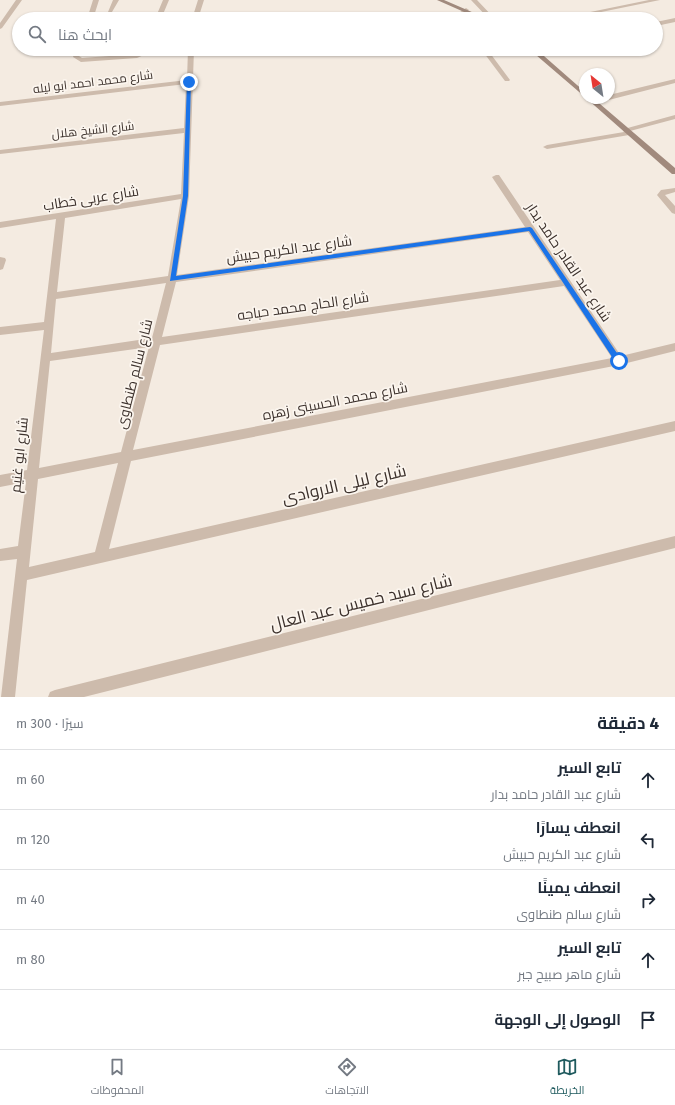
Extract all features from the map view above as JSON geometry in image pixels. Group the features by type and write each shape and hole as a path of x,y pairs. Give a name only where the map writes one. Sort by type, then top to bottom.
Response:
{"main road":[{"path":"440,0 470,12"},
{"path":"540,56 579,90"},
{"path":"596,104 675,172"}],"street":[{"path":"0,27 19,0"},
{"path":"92,12 96,0"},
{"path":"110,11 116,0"},
{"path":"161,12 166,0"},
{"path":"197,12 201,0"},
{"path":"474,0 485,12"},
{"path":"595,12 657,0"},
{"path":"663,23 675,20"},
{"path":"76,56 81,60 137,56"},
{"name":"شارع سالم طنطاوى","path":"100,557 157,342 172,279 185,196 191,56"},
{"path":"489,56 508,80"},
{"path":"615,96 675,81"},
{"name":"شارع محمد احمد ابو ليله","path":"0,104 189,82"},
{"path":"547,147 628,132 675,117"},
{"name":"شارع الشيخ هلال","path":"0,152 188,130"},
{"name":"شارع عبد القادر حامد بدار","path":"496,177 619,361"},
{"path":"675,190 664,192 660,195 675,211"},
{"name":"شارع عربى خطاب","path":"0,225 185,196"},
{"name":"شارع ابو غنيم","path":"8,697 61,215"},
{"name":"شارع عبد الكريم حبيش","path":"52,296 530,229"},
{"name":"شارع الحاج محمد حباجه","path":"45,358 566,282"},
{"path":"0,331 49,325"},
{"name":"شارع محمد الحسينى زهره","path":"0,481 619,361 675,347"},
{"name":"شارع ليلى الاروادى","path":"21,575 675,426"},
{"name":"شارع سيد خميس عبد العال","path":"55,697 675,542"},
{"path":"0,555 24,552"}],"route":[{"path":"189,82 185,196 172,279 530,229 619,361"}]}
